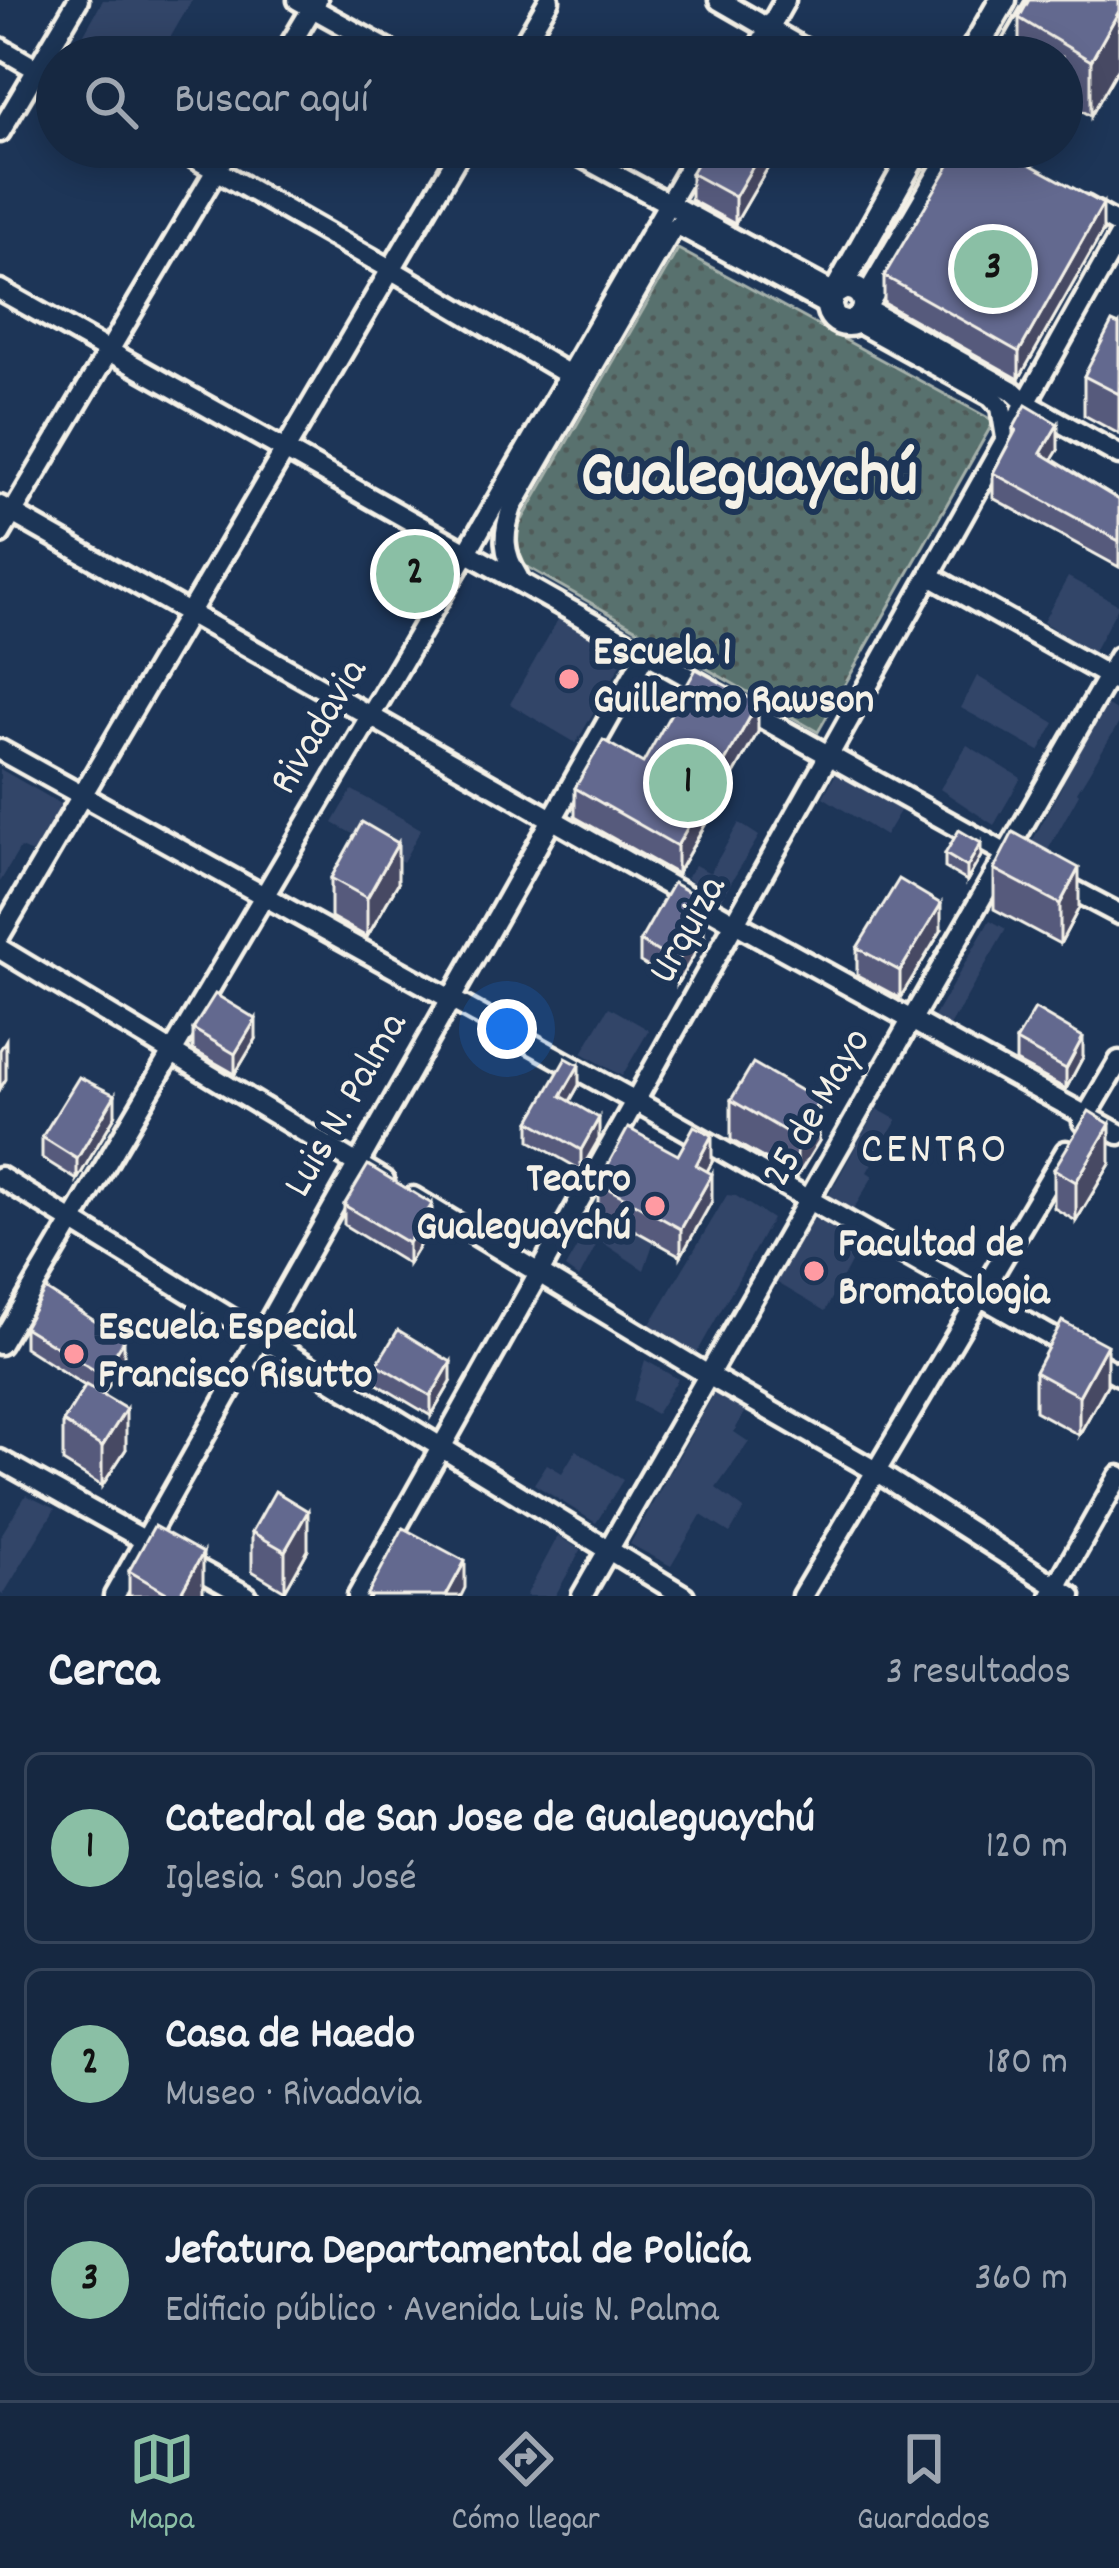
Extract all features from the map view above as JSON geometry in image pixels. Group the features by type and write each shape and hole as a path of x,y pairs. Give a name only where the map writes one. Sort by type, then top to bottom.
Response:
{"main road":[{"path":"982,36 1003,0"},
{"path":"1021,36 1042,0"},
{"path":"834,296 906,168"},
{"path":"862,311 945,168"},
{"path":"834,296 855,289 862,311"}],"street":[{"path":"57,36 78,0"},
{"path":"529,36 550,0"},
{"path":"719,0 781,36"},
{"path":"765,36 785,0"},
{"path":"293,36 309,2 366,36"},
{"path":"0,48 36,68"},
{"path":"0,132 36,71"},
{"path":"212,168 576,379"},
{"path":"0,935 452,168"},
{"path":"602,168 834,296"},
{"name":"Rivadavia","path":"520,581 508,562 503,534 512,507 689,168"},
{"path":"0,534 6,510 216,170"},
{"path":"1078,202 1119,225"},
{"name":"Rivadavia","path":"0,1344 467,553 672,229 678,226 834,296"},
{"name":"Urquiza","path":"358,1596 1119,237"},
{"path":"0,290 1119,914"},
{"path":"862,311 1013,391 1119,455"},
{"path":"862,311 992,396 1001,407 1006,438"},
{"path":"6,510 735,923 1119,1134"},
{"path":"930,576 1114,679"},
{"name":"Luis N. Palma","path":"114,1596 646,653"},
{"name":"25 de Mayo","path":"582,1596 1006,854 1114,679 1119,657"},
{"path":"0,750 1119,1375"},
{"path":"0,949 708,1376 874,1470 1059,1593 1119,1476"},
{"path":"802,1596 1119,1061"},
{"path":"0,1177 684,1596"},
{"path":"0,1460 247,1596"}],"shaded area":[{"path":"103,0 192,0 171,36 83,36"},
{"path":"1068,577 1119,605 1093,653 1043,622"},
{"name":"Escuela 1 Guillermo Rawson","path":"560,616 627,654 576,743 510,704"},
{"path":"977,676 1055,723 1039,751 961,708"},
{"path":"1106,705 1119,713 1119,723 1044,857 1028,849 1060,782"},
{"path":"967,745 1021,778 994,825 940,789"},
{"path":"0,769 61,804 32,853 20,848 0,882"},
{"path":"837,772 903,806 885,836 823,797"},
{"path":"352,790 421,829 403,862 333,823"},
{"path":"739,823 759,836 721,899 686,878 695,865 710,873"},
{"path":"990,920 1006,929 950,1026 934,1017"},
{"path":"609,1007 649,1030 622,1076 582,1053"},
{"path":"877,1109 897,1120 867,1172 873,1176 853,1210 828,1196"},
{"path":"727,1195 772,1219 697,1353 649,1326"},
{"path":"598,1210 654,1241 644,1270 599,1240 579,1278 565,1268"},
{"name":"Facultad de Bromatologia","path":"825,1217 863,1240 825,1311 776,1282 812,1220"},
{"path":"645,1360 678,1379 656,1414 633,1401"},
{"path":"715,1392 746,1409 734,1432 749,1442 716,1488 744,1509 730,1533 701,1515 671,1566 630,1544"},
{"path":"576,1450 623,1480 596,1523 534,1484 547,1464 562,1473"},
{"path":"26,1495 55,1509 3,1595 0,1537"},
{"path":"558,1536 581,1550 555,1596 526,1596"}],"green space":[{"path":"917,168 933,168 868,282 856,276"},
{"path":"678,249 994,421 818,732 503,553"}],"building":[{"path":"1029,0 1119,0 1119,11 1091,61 1083,56 1083,36 1049,36 1019,18"},
{"path":"694,168 752,168 735,197 691,173"},
{"path":"948,168 1037,168 1103,204 1019,352 884,276"},
{"path":"1112,322 1119,325 1119,394 1084,376"},
{"path":"1026,405 1058,424 1041,453 1119,500 1119,541 993,473"},
{"path":"696,669 758,703 677,846 575,788 603,740 643,763"},
{"path":"362,822 398,843 367,898 331,878"},
{"path":"959,830 981,843 967,867 945,854"},
{"path":"1013,832 1079,868 1060,904 994,869"},
{"path":"899,879 941,904 900,971 857,948"},
{"path":"673,883 700,898 704,918 677,963 640,941"},
{"path":"215,994 256,1019 235,1054 193,1029"},
{"path":"1035,1009 1083,1037 1066,1069 1016,1041"},
{"path":"566,1058 579,1065 561,1096 599,1118 581,1150 530,1121"},
{"path":"753,1063 819,1101 797,1138 731,1100"},
{"path":"79,1077 115,1095 77,1159 42,1137"},
{"path":"1089,1111 1110,1124 1076,1182 1054,1169"},
{"path":"694,1126 712,1135 696,1165 712,1174 681,1229 598,1183 628,1128 678,1155"},
{"path":"368,1165 432,1204 408,1243 344,1205"},
{"path":"45,1289 124,1340 102,1375 24,1327"},
{"path":"1062,1321 1107,1345 1079,1396 1035,1372"},
{"path":"398,1330 451,1362 431,1396 377,1364"},
{"path":"86,1385 126,1409 102,1447 63,1422"},
{"path":"275,1491 308,1511 285,1551 252,1532"},
{"path":"154,1526 203,1553 179,1596 129,1571"},
{"path":"403,1528 465,1561 446,1596 367,1596"}],"place":[{"name":"Jefatura Departamental de Policía","path":"993,269"},
{"name":"Casa de Haedo","path":"415,574"},
{"name":"Escuela 1 Guillermo Rawson","path":"569,679"},
{"name":"Catedral de San Jose de Gualeguaychú","path":"688,783"},
{"name":"Teatro Gualeguaychú","path":"655,1206"},
{"name":"Facultad de Bromatologia","path":"814,1271"},
{"name":"Escuela Especial Francisco Risutto","path":"74,1354"}],"district":[{"name":"Gualeguaychú","path":"749,480"},
{"name":"CENTRO","path":"935,1152"}]}
